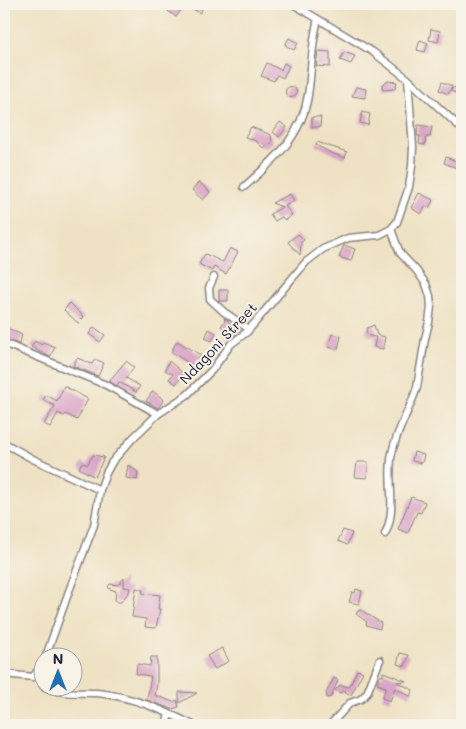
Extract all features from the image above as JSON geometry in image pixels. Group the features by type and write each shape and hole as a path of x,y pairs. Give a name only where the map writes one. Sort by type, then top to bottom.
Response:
{"street":[{"path":"293,4 373,52 408,79 462,129"},
{"path":"244,188 278,157 293,137 301,119 307,104 312,44 318,19"},
{"path":"385,534 393,513 391,456 397,433 417,387 431,307 426,284 400,252 391,229 397,222 409,187 412,166 413,146 408,79"},
{"name":"Ndagoni Street","path":"50,646 94,525 100,490 112,462 158,414 187,395 212,370 231,344 249,330 306,262 323,249 348,238 379,235 391,229"},
{"path":"214,278 209,288 210,299 249,330"},
{"path":"6,344 106,385 158,414"},
{"path":"4,443 100,490"},
{"path":"330,725 350,703 361,699 367,693 380,660"},
{"path":"4,674 32,677"},
{"path":"82,693 119,696 142,702 193,725"},
{"path":"166,725 169,714"}],"building":[{"path":"174,4 205,4 200,13 185,5 176,17 168,11"},
{"path":"431,29 440,31 438,42 429,40"},
{"path":"289,38 298,43 294,50 285,45"},
{"path":"420,40 428,43 425,52 417,50"},
{"path":"318,51 330,52 330,67 316,66"},
{"path":"344,52 355,56 351,64 340,60"},
{"path":"267,63 281,70 284,63 289,66 283,78 277,75 274,81 261,76"},
{"path":"388,81 397,82 395,89 383,90 382,85"},
{"path":"442,82 452,86 450,89 459,86 462,88 462,91 457,94 450,90 448,94 439,90"},
{"path":"291,86 297,92 291,98 285,92"},
{"path":"356,87 366,89 365,98 352,96"},
{"path":"362,112 370,114 368,125 360,123"},
{"path":"312,117 321,117 320,127 312,127"},
{"path":"280,122 287,127 279,137 273,132"},
{"path":"418,125 432,127 430,137 426,137 425,145 419,144 420,136 417,136"},
{"path":"251,127 271,135 272,143 263,148 256,141 245,137"},
{"path":"317,142 347,152 345,158 316,145"},
{"path":"446,157 461,163 459,169 444,163"},
{"path":"199,182 210,192 203,200 192,190"},
{"path":"419,193 433,200 429,208 426,206 421,214 411,208"},
{"path":"290,194 294,201 285,206 292,215 285,220 282,217 275,221 270,214 282,207 272,203"},
{"path":"298,234 304,240 301,242 300,255 288,242"},
{"path":"344,245 355,249 351,261 339,257"},
{"path":"230,248 238,252 226,274 214,267 212,271 199,264 205,254 223,262"},
{"path":"219,290 228,290 228,301 219,301"},
{"path":"70,303 84,317 78,323 64,310"},
{"path":"224,318 241,330 232,337 229,329 227,332 221,326 225,321"},
{"path":"374,325 377,335 385,337 383,349 374,347 376,337 369,336 366,333 367,328"},
{"path":"4,326 22,335 19,344 4,339"},
{"path":"94,327 105,335 100,342 89,334"},
{"path":"209,329 216,333 212,341 205,338"},
{"path":"332,334 341,336 338,349 328,347"},
{"path":"35,341 42,345 43,342 55,347 50,357 31,347"},
{"path":"177,341 201,355 194,366 171,352"},
{"path":"77,358 92,364 95,359 104,363 98,376 73,366"},
{"path":"126,361 134,367 126,378 140,386 136,392 119,382 117,386 109,381"},
{"path":"169,361 184,374 176,384 169,379 173,374 165,370"},
{"path":"64,386 88,399 77,420 66,414 64,416 58,413 50,427 44,424 55,406 43,400 46,395 57,401"},
{"path":"153,391 164,400 158,408 146,401"},
{"path":"414,452 424,455 422,463 412,461"},
{"path":"93,455 104,457 95,477 79,468 82,462 87,465"},
{"path":"357,462 368,462 367,478 355,477"},
{"path":"128,465 138,472 137,480 126,478"},
{"path":"411,497 425,502 421,513 417,512 408,533 398,529"},
{"path":"343,530 352,533 347,545 338,541"},
{"path":"124,578 124,587 130,588 129,592 121,602 118,602 115,600 116,591 108,587 110,584 118,585"},
{"path":"136,588 143,590 142,593 160,595 158,609 160,609 156,628 145,627 146,619 132,617"},
{"path":"356,589 362,591 359,604 349,602 352,592 355,593"},
{"path":"361,610 381,623 380,629 366,625 367,622 356,614"},
{"path":"222,648 229,661 215,669 207,656"},
{"path":"400,653 409,655 405,666 397,664"},
{"path":"151,657 157,657 155,695 173,702 177,700 179,707 172,709 147,700 151,676 136,674 137,664 150,666"},
{"path":"357,670 363,672 351,695 345,692 346,690 340,693 335,690 340,685 349,687"},
{"path":"383,672 406,681 397,682 413,690 410,696 395,688 390,701 382,698 386,687 377,684 380,676 383,676"},
{"path":"334,678 338,680 331,697 327,698 326,693"},
{"path":"179,692 197,693 179,703"}]}
